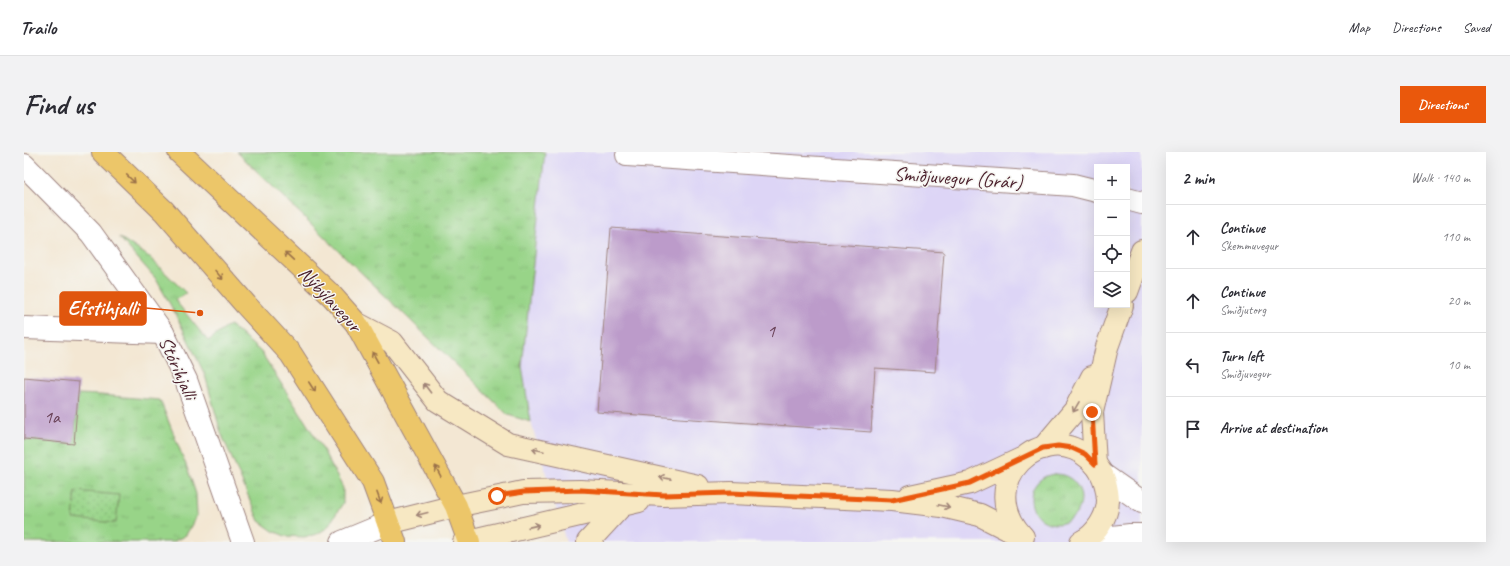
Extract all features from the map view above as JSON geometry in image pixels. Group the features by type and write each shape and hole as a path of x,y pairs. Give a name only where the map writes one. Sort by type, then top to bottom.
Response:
{"main road":[{"path":"103,152 164,211 291,354 373,482 392,532"},
{"name":"Nýbýlavegur","path":"179,152 332,296 356,323 456,506 467,542"}],"street":[{"name":"Smiðjuvegur (Grár)","path":"627,155 1073,185 1094,190"},
{"name":"Stórihjalli","path":"24,165 91,232 164,333 186,380 243,542"},
{"path":"1130,200 1142,203"},
{"path":"1130,284 1142,250"},
{"path":"1083,541 1096,530 1104,518 1108,503 1107,488 1099,469 1092,412 1107,347 1121,308"},
{"path":"356,323 392,342 438,402 508,444 731,493"},
{"path":"24,328 164,333"},
{"path":"1043,448 1075,410 1107,347"},
{"path":"892,500 970,483 1024,457 1033,451 1058,446 1072,448 1085,454 1099,469 1142,502"},
{"path":"1024,457 1013,468 1007,482 1005,497 1007,512 1013,526 1028,540"},
{"path":"342,542 392,532 456,506 524,492 580,490 664,495 731,493 892,500 942,506 980,515 1028,540"},
{"path":"467,542 664,495"},
{"path":"588,542 623,504"},
{"path":"1083,541 1130,535 1142,535"}],"shaded area":[{"path":"545,152 1142,152 1142,542 566,542 531,422 522,367"}],"green space":[{"path":"237,152 545,152 522,367 531,422 508,415"},
{"path":"119,237 148,256 186,293 175,300 208,341 230,325 261,352 321,446 343,488 343,503 327,528 317,534 304,537 285,536 273,531 259,521 221,433 205,375 176,315 156,279"},
{"path":"78,394 160,400 196,494 197,515 186,535 173,542 24,542 24,439 74,444"},
{"path":"1056,474 1065,476 1076,485 1081,499 1079,508 1070,519 1056,524 1047,522 1036,513 1031,499 1033,490 1042,479"},
{"path":"76,491 119,495 116,523 73,519"}],"building":[{"path":"611,228 944,252 935,372 875,368 871,432 597,412"},
{"path":"24,377 79,382 74,444 24,439"}],"place":[{"name":"Efstihjalli","path":"200,313"}],"route":[{"path":"497,496 524,492 580,490 664,495 731,493 892,500 970,483 1024,457 1033,451 1043,448 1058,446 1072,448 1085,454 1095,464 1092,412"}]}
